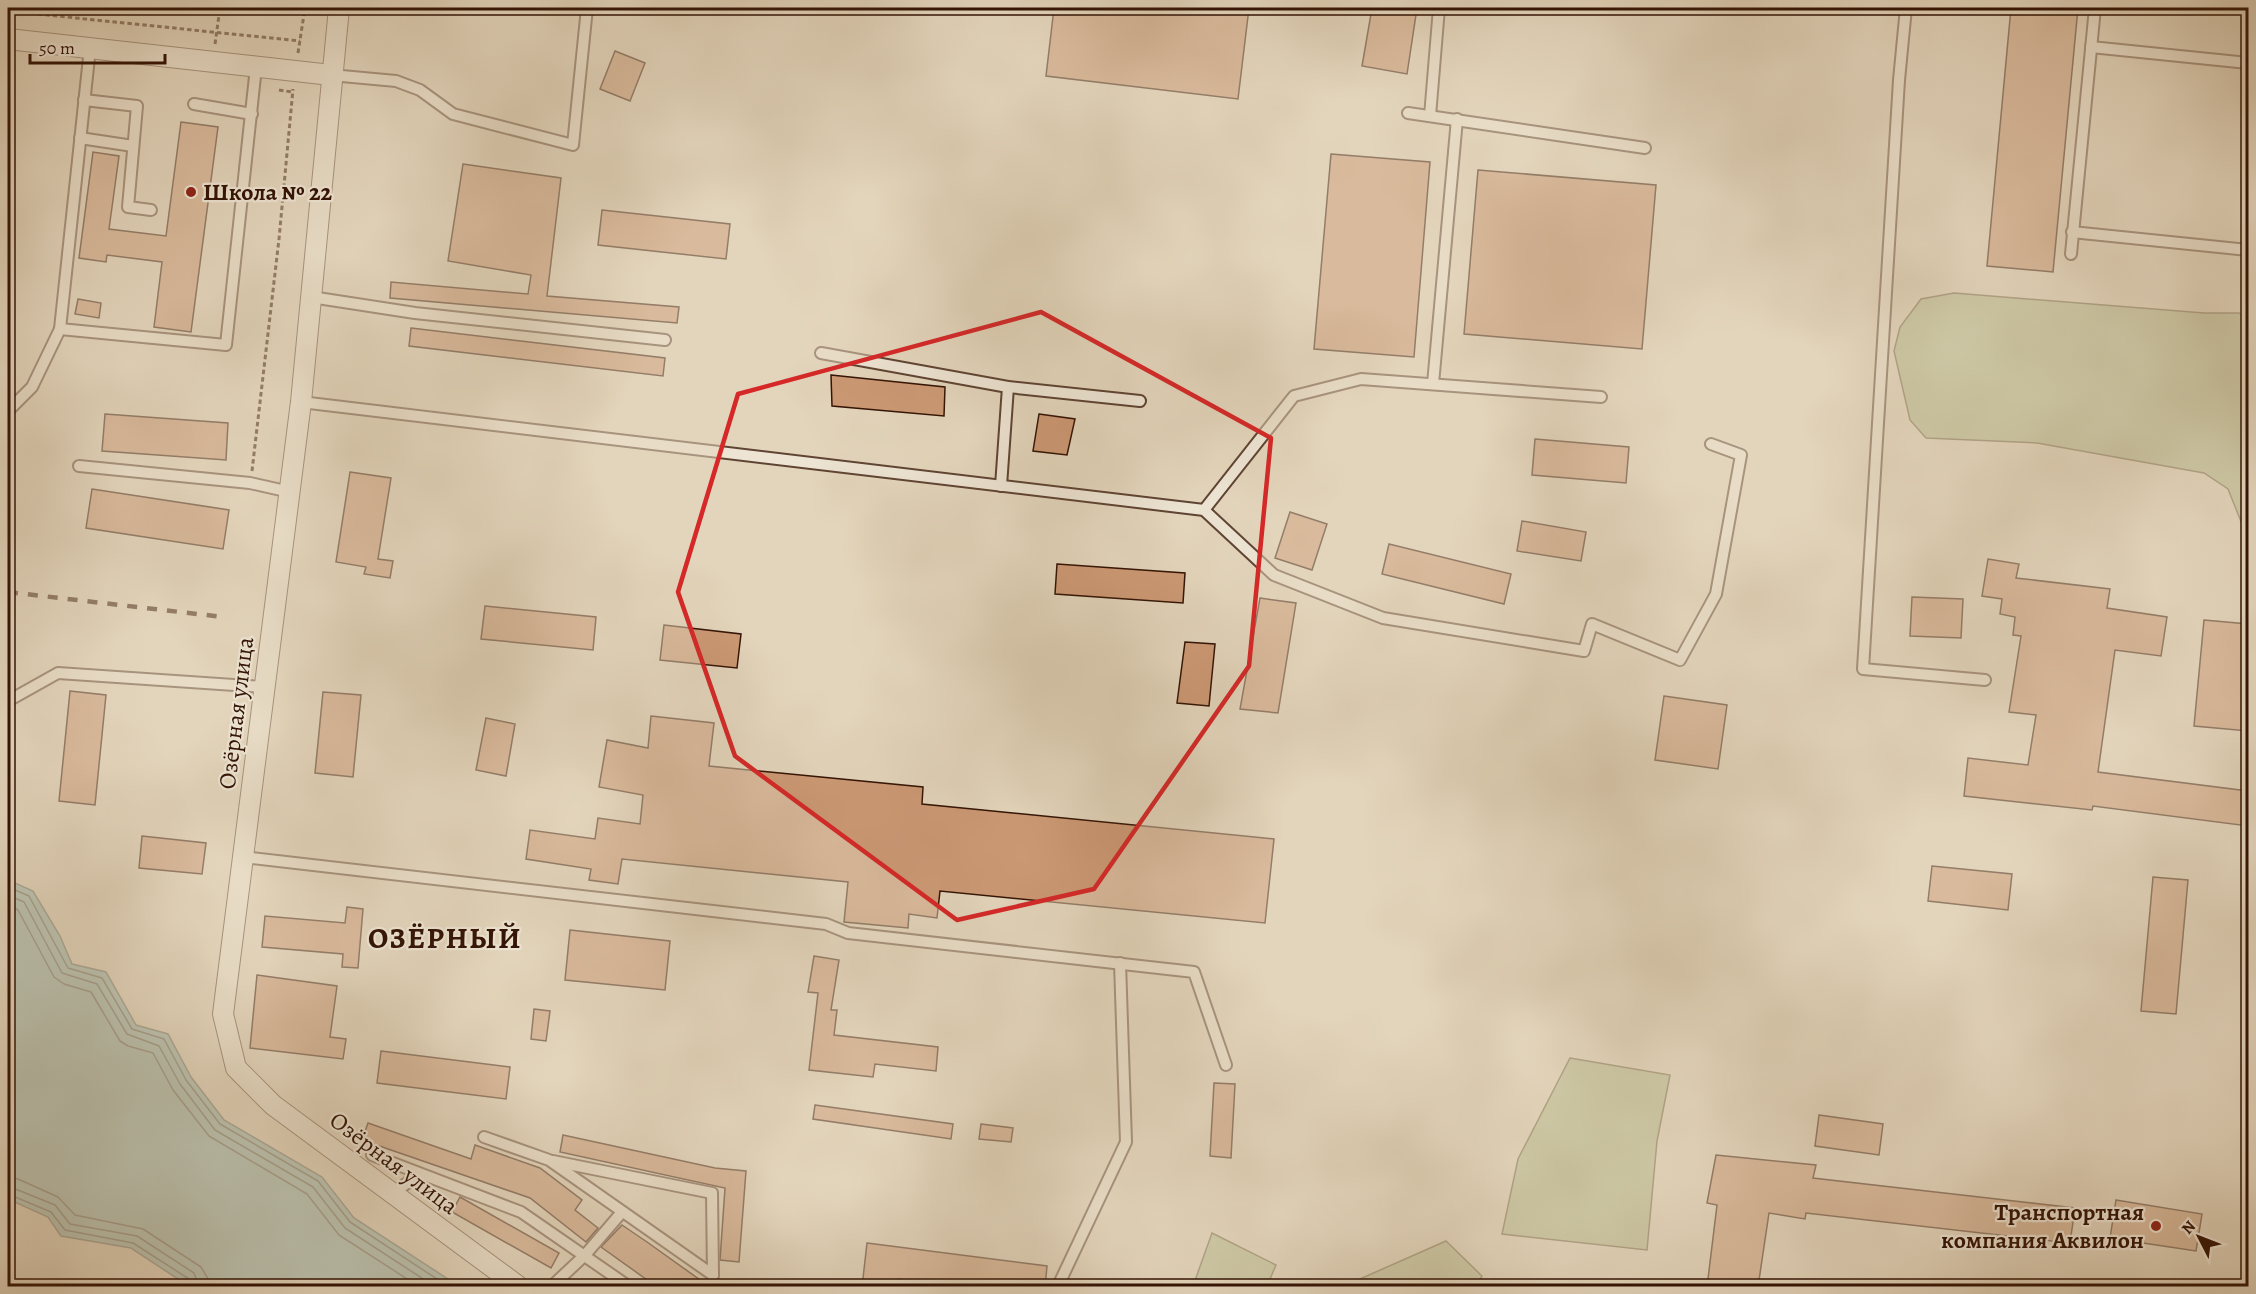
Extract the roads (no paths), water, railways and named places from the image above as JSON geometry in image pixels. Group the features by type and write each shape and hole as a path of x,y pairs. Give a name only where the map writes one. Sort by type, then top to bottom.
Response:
{"street":[{"name":"Озёрная улица","path":"339,8 302,402 223,1014 236,1068 273,1105 518,1287"},
{"path":"8,39 331,75"}],"lane":[{"path":"331,75 396,81 420,90 453,114 573,145 588,8"},
{"path":"1430,116 1439,8"},
{"path":"1906,8 1899,80 1863,669 1985,680"},
{"path":"2071,254 2095,8"},
{"path":"2091,47 2248,63"},
{"path":"8,411 32,387 60,329 90,48"},
{"path":"60,329 226,345 256,67"},
{"path":"84,100 137,106 128,207 151,210"},
{"path":"194,104 252,114"},
{"path":"1408,113 1457,118 1645,148"},
{"path":"1432,384 1457,118"},
{"path":"80,138 133,146"},
{"path":"2072,232 2248,250"},
{"path":"311,297 415,313 665,340"},
{"path":"821,353 1008,387 1140,401"},
{"path":"1204,510 1294,396 1361,379 1601,397"},
{"path":"1001,486 1008,387"},
{"path":"302,402 1204,510 1274,575 1383,618 1584,651 1592,624 1680,660 1716,594 1741,454 1711,444"},
{"path":"79,466 250,483 290,492"},
{"path":"8,701 58,673 265,687"},
{"path":"243,857 826,924 848,933 1194,972 1226,1065"},
{"path":"1058,1287 1126,1142 1120,963"},
{"path":"484,1137 549,1160 712,1193 713,1275 549,1160"},
{"path":"372,1155 418,1175 521,1212 628,1287"},
{"path":"392,1194 418,1175"},
{"path":"552,1287 585,1255 622,1212"}],"water":[{"path":"8,880 33,891 60,936 72,964 106,972 136,1025 168,1034 191,1077 224,1120 322,1177 354,1218 448,1279 447,1286 194,1286 184,1283 131,1248 61,1236 48,1217 8,1199"}],"railway":[{"path":"8,592 223,617"}],"place":[{"name":"Школа № 22","path":"191,192"},
{"name":"Транспортная компания Аквилон","path":"2156,1226"}],"district":[{"name":"ОЗЁРНЫЙ","path":"445,938"}]}
